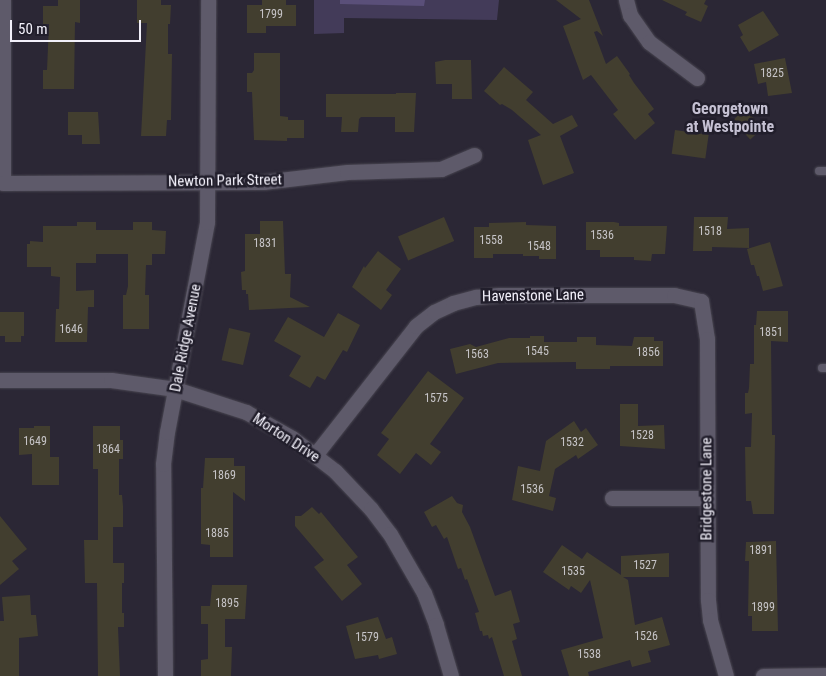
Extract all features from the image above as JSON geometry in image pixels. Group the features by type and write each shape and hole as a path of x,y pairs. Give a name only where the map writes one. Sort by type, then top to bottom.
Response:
{"street":[{"name":"Newton Park Street","path":"3,0 3,183 208,184 263,182 364,170 431,170 450,166 474,155"},
{"name":"Dale Ridge Avenue","path":"165,676 163,464 175,389 206,236 208,184 208,0"},
{"path":"626,0 630,15 649,42 697,78"},
{"name":"Havenstone Lane","path":"315,455 416,326 434,312 454,303 476,297 499,295 674,295 701,301"},
{"name":"Bridgestone Lane","path":"701,301 707,339 708,600 710,620 726,676"},
{"name":"Morton Drive","path":"0,380 110,380 175,389 246,412 268,423 335,471 371,509 408,562 433,617 451,676"},
{"path":"612,498 707,498"},
{"path":"763,676 826,675"}],"shaded area":[{"path":"314,0 499,0 497,20 344,18 344,33 314,34"},
{"path":"340,0 425,0 424,6 340,4"}],"building":[{"path":"58,0 80,0 80,23 75,22 74,89 43,89 43,70 47,70 49,24 43,24 43,6 58,6"},
{"path":"137,0 161,0 161,5 171,5 170,24 168,24 168,54 172,54 171,120 167,120 166,136 141,136 147,23 137,23"},
{"path":"262,0 286,0 286,5 296,5 296,26 266,26 266,33 247,33 247,5 262,5"},
{"path":"556,0 589,0 603,36 597,31 594,32 606,64 617,56 634,83 654,109 648,114 655,123 635,140 613,114 618,110 591,75 583,80 563,26 581,19"},
{"path":"662,0 706,0 704,4 708,6 701,22 685,15 687,12"},
{"path":"763,11 779,35 749,52 740,37 743,35 738,25"},
{"path":"254,53 280,53 280,116 288,117 288,120 304,120 304,138 287,138 287,141 254,140 252,92 247,92 247,73 252,73 254,70"},
{"path":"785,58 792,93 768,96 766,82 758,84 754,64"},
{"path":"471,60 472,99 452,99 452,84 436,84 435,62"},
{"path":"504,67 533,92 526,100 553,124 572,115 578,126 560,136 574,173 543,185 528,140 541,135 512,110 502,104 500,105 484,91"},
{"path":"416,93 414,132 395,132 395,117 361,117 359,119 358,132 341,132 342,117 326,117 326,94"},
{"path":"745,109 763,128 750,140 733,121"},
{"path":"68,112 98,112 100,144 82,144 82,135 68,135"},
{"path":"675,130 709,135 705,158 672,154"},
{"path":"444,217 454,241 408,260 398,237"},
{"path":"694,217 728,217 727,229 749,228 749,248 712,247 712,251 693,251"},
{"path":"260,221 283,221 285,274 291,274 290,297 310,307 249,310 248,294 246,294 246,290 242,290 241,272 245,271 245,234 260,234"},
{"path":"77,222 96,222 96,230 133,230 133,222 152,222 152,230 166,231 165,254 152,254 152,265 146,265 145,295 149,295 149,329 123,329 123,295 126,295 128,286 128,254 96,254 96,263 76,263 76,291 94,290 94,307 88,307 87,342 55,342 56,309 59,309 60,277 51,276 51,267 27,267 27,244 30,244 30,241 43,242 43,226 77,226"},
{"path":"526,222 526,225 556,226 556,259 539,259 539,256 523,256 523,254 493,254 493,258 474,258 474,227 489,227 489,223"},
{"path":"586,222 614,222 619,223 619,226 667,226 665,254 652,254 651,261 634,260 634,257 600,257 600,250 586,250"},
{"path":"770,242 783,286 763,291 754,265 751,265 747,249"},
{"path":"378,251 401,269 386,290 392,295 381,310 352,287 364,266 365,268"},
{"path":"757,311 788,311 788,342 771,341 772,435 775,435 774,514 753,514 751,501 746,501 745,447 751,447 752,413 745,414 745,393 748,393 749,388 750,364 754,364 754,325 756,325"},
{"path":"0,312 24,312 24,336 21,336 21,342 5,342 5,336 0,336"},
{"path":"338,313 360,325 347,352 343,350 325,380 317,376 310,388 289,376 301,356 274,341 288,317 324,337"},
{"path":"229,328 250,333 243,365 222,360"},
{"path":"530,336 544,336 544,342 577,342 577,337 596,337 596,345 632,346 634,337 654,337 654,341 663,341 663,366 610,366 610,369 576,369 576,362 498,363 456,374 450,349 470,344 476,347 509,338 530,338"},
{"path":"428,371 464,398 430,444 441,452 431,465 416,453 400,474 377,455 389,439 381,433"},
{"path":"620,404 638,404 638,426 664,425 665,449 620,446"},
{"path":"574,421 581,432 586,428 598,445 578,459 576,455 555,469 549,496 556,498 553,511 512,500 518,466 540,471 546,441"},
{"path":"34,426 50,426 50,457 59,457 59,485 32,485 32,454 19,455 19,428 34,428"},
{"path":"93,426 120,426 120,440 123,440 123,459 119,459 119,495 122,495 123,527 113,527 113,563 124,563 122,613 124,613 124,627 118,627 120,676 98,676 97,583 85,583 84,540 98,540 98,469 93,469"},
{"path":"205,458 234,458 234,466 245,466 245,501 233,492 233,557 210,557 210,545 201,544 201,488 203,488"},
{"path":"452,496 457,503 463,505 462,512 470,527 495,596 511,590 520,622 513,624 517,639 512,641 522,676 504,676 492,637 489,639 488,635 483,636 482,631 480,631 475,613 479,612 467,579 465,580 461,568 458,569 447,537 444,539 436,525 432,527 424,512"},
{"path":"312,507 319,514 321,512 358,557 347,565 362,584 342,601 314,567 324,560 295,526 295,516 301,516"},
{"path":"0,516 27,549 12,561 19,569 0,585"},
{"path":"776,541 778,631 752,631 752,616 748,616 749,561 745,561 746,542"},
{"path":"562,545 582,559 587,552 621,575 621,556 669,553 669,577 623,577 628,580 635,625 662,617 670,645 648,651 651,662 632,667 630,660 588,672 589,676 569,676 561,650 603,638 590,580 581,593 571,586 569,590 543,572"},
{"path":"212,585 247,585 245,619 225,619 225,647 232,647 231,676 201,676 201,660 208,659 208,624 201,624 201,606 210,606"},
{"path":"30,595 31,615 36,615 38,636 19,638 19,676 0,676 0,621 4,621 2,597"},
{"path":"378,617 386,639 392,637 397,654 379,659 378,655 355,659 346,626"}],"district":[{"name":"Georgetown at Westpointe","path":"730,118"}]}
